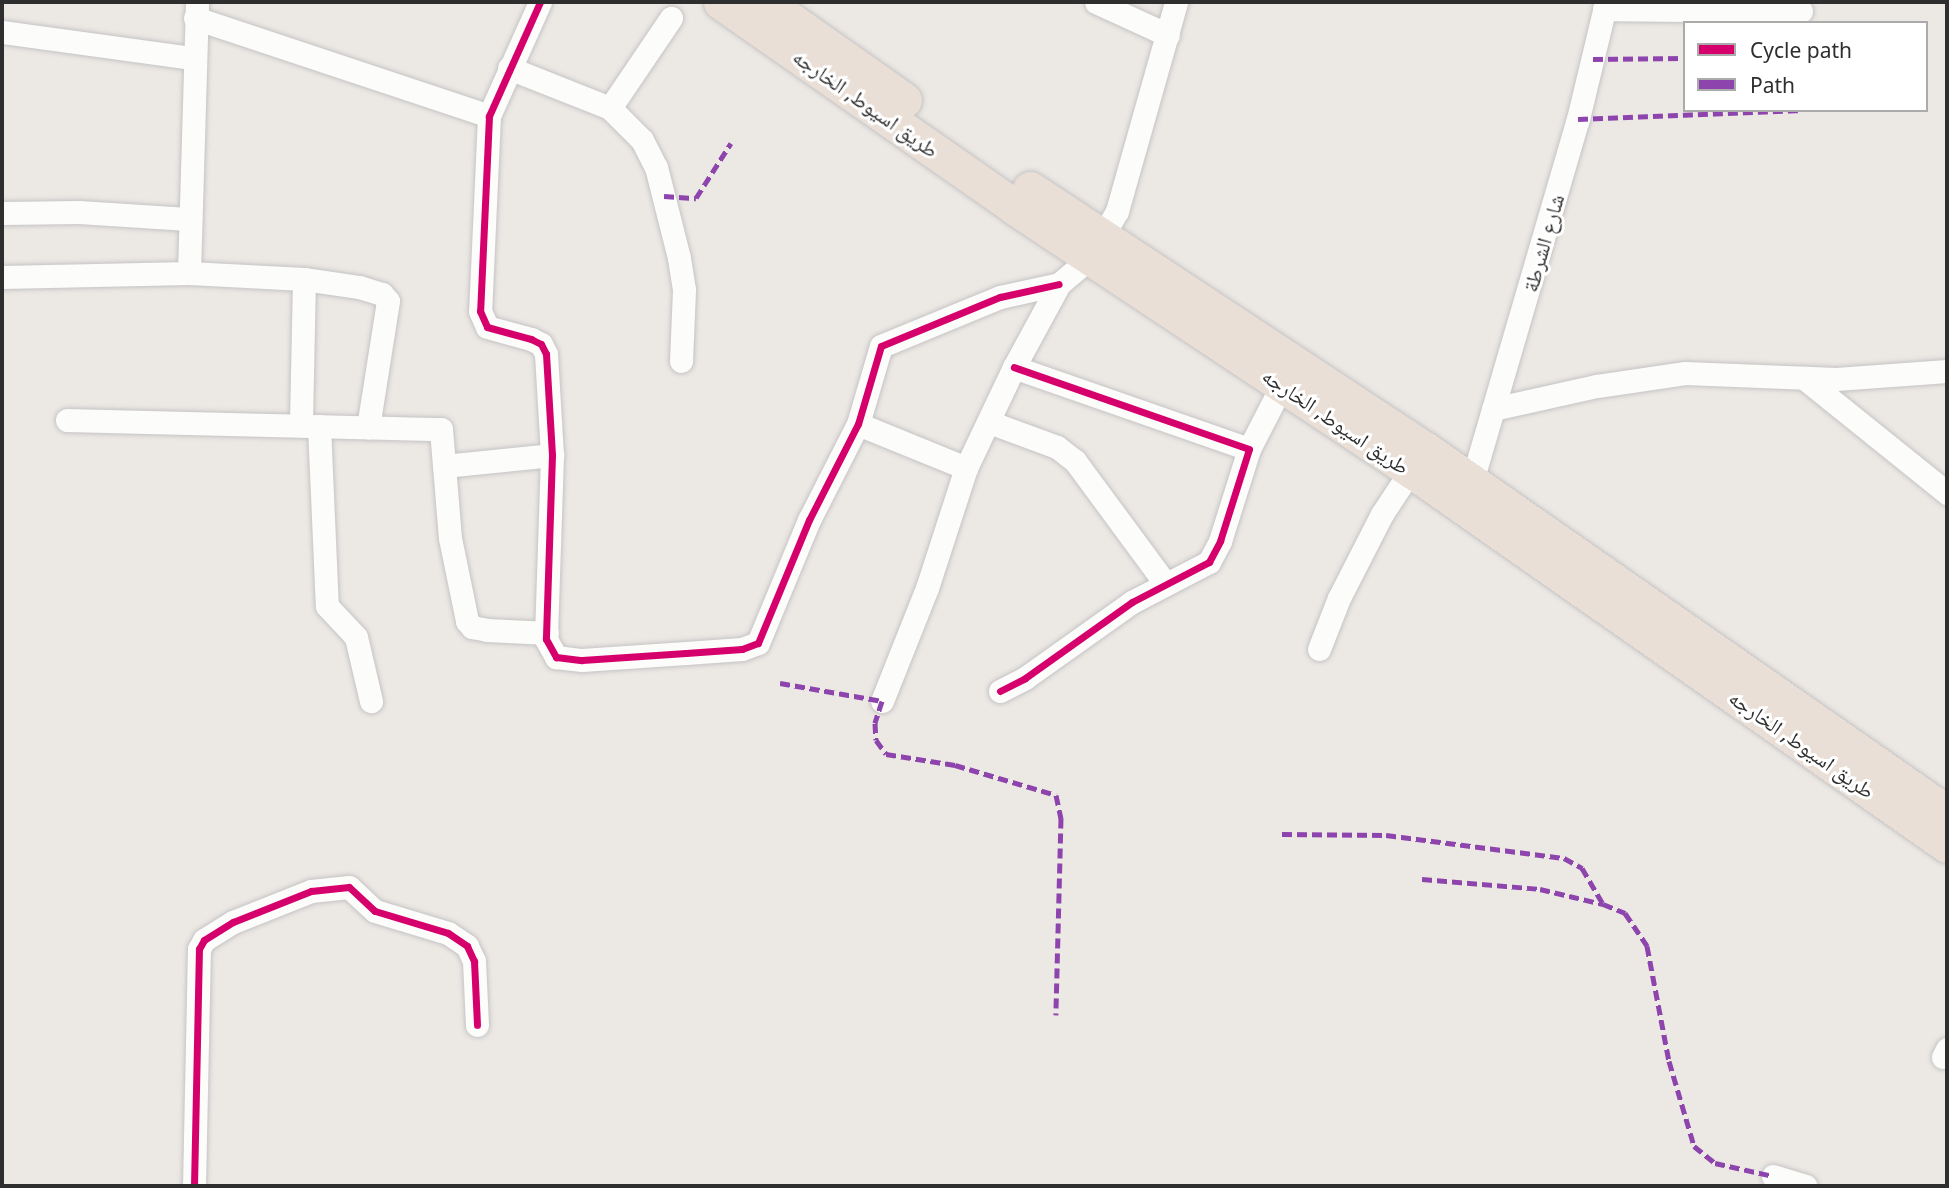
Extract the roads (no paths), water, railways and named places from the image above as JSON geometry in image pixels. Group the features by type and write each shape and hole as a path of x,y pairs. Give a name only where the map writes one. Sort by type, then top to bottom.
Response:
{"highway":[{"name":"طريق اسيوط, الخارجه","path":"721,2 1097,246 1419,460 1729,676 1947,813"},
{"name":"طريق اسيوط, الخارجه","path":"765,2 1029,188 1097,246 1282,385 1419,460 1472,481 1947,845"}],"street":[{"path":"540,2 489,117 480,318 493,330 531,339 544,348 552,455 547,633 551,653 564,660 742,649 758,643 809,520 858,425 878,351 887,341 1000,297 1059,284"},
{"path":"1096,2 1168,35"},
{"path":"882,701 927,588 966,468 1014,367 1059,284 1097,246 1133,167 1175,2"},
{"path":"1605,5 1801,12"},
{"name":"شارع الشرطة","path":"1472,481 1578,119 1605,5"},
{"path":"189,273 192,58 196,10 489,117"},
{"path":"610,108 671,18"},
{"path":"2,32 192,58"},
{"path":"509,68 610,108 632,125 656,167 684,290 681,361"},
{"path":"2,213 79,212 188,219"},
{"path":"2,277 189,273 304,279 359,287 382,294 388,301 368,427"},
{"path":"304,279 310,425 327,606 356,637 371,701"},
{"path":"1014,367 1248,449"},
{"path":"1493,409 1597,386 1685,373 1886,378 1947,371"},
{"path":"1804,378 1947,493"},
{"path":"1000,691 1165,583 1197,569 1214,554 1248,449 1282,385"},
{"path":"67,420 441,429 455,574 470,625 547,633"},
{"path":"989,422 1056,447 1075,461 1165,583"},
{"path":"858,425 966,468"},
{"path":"444,466 552,455"},
{"path":"1319,649 1339,598 1375,526 1419,460"},
{"path":"194,1186 199,949 204,940 233,922 311,891 349,887 375,911 461,939 474,961 477,1025"},
{"path":"1773,1176 1805,1186"}]}
